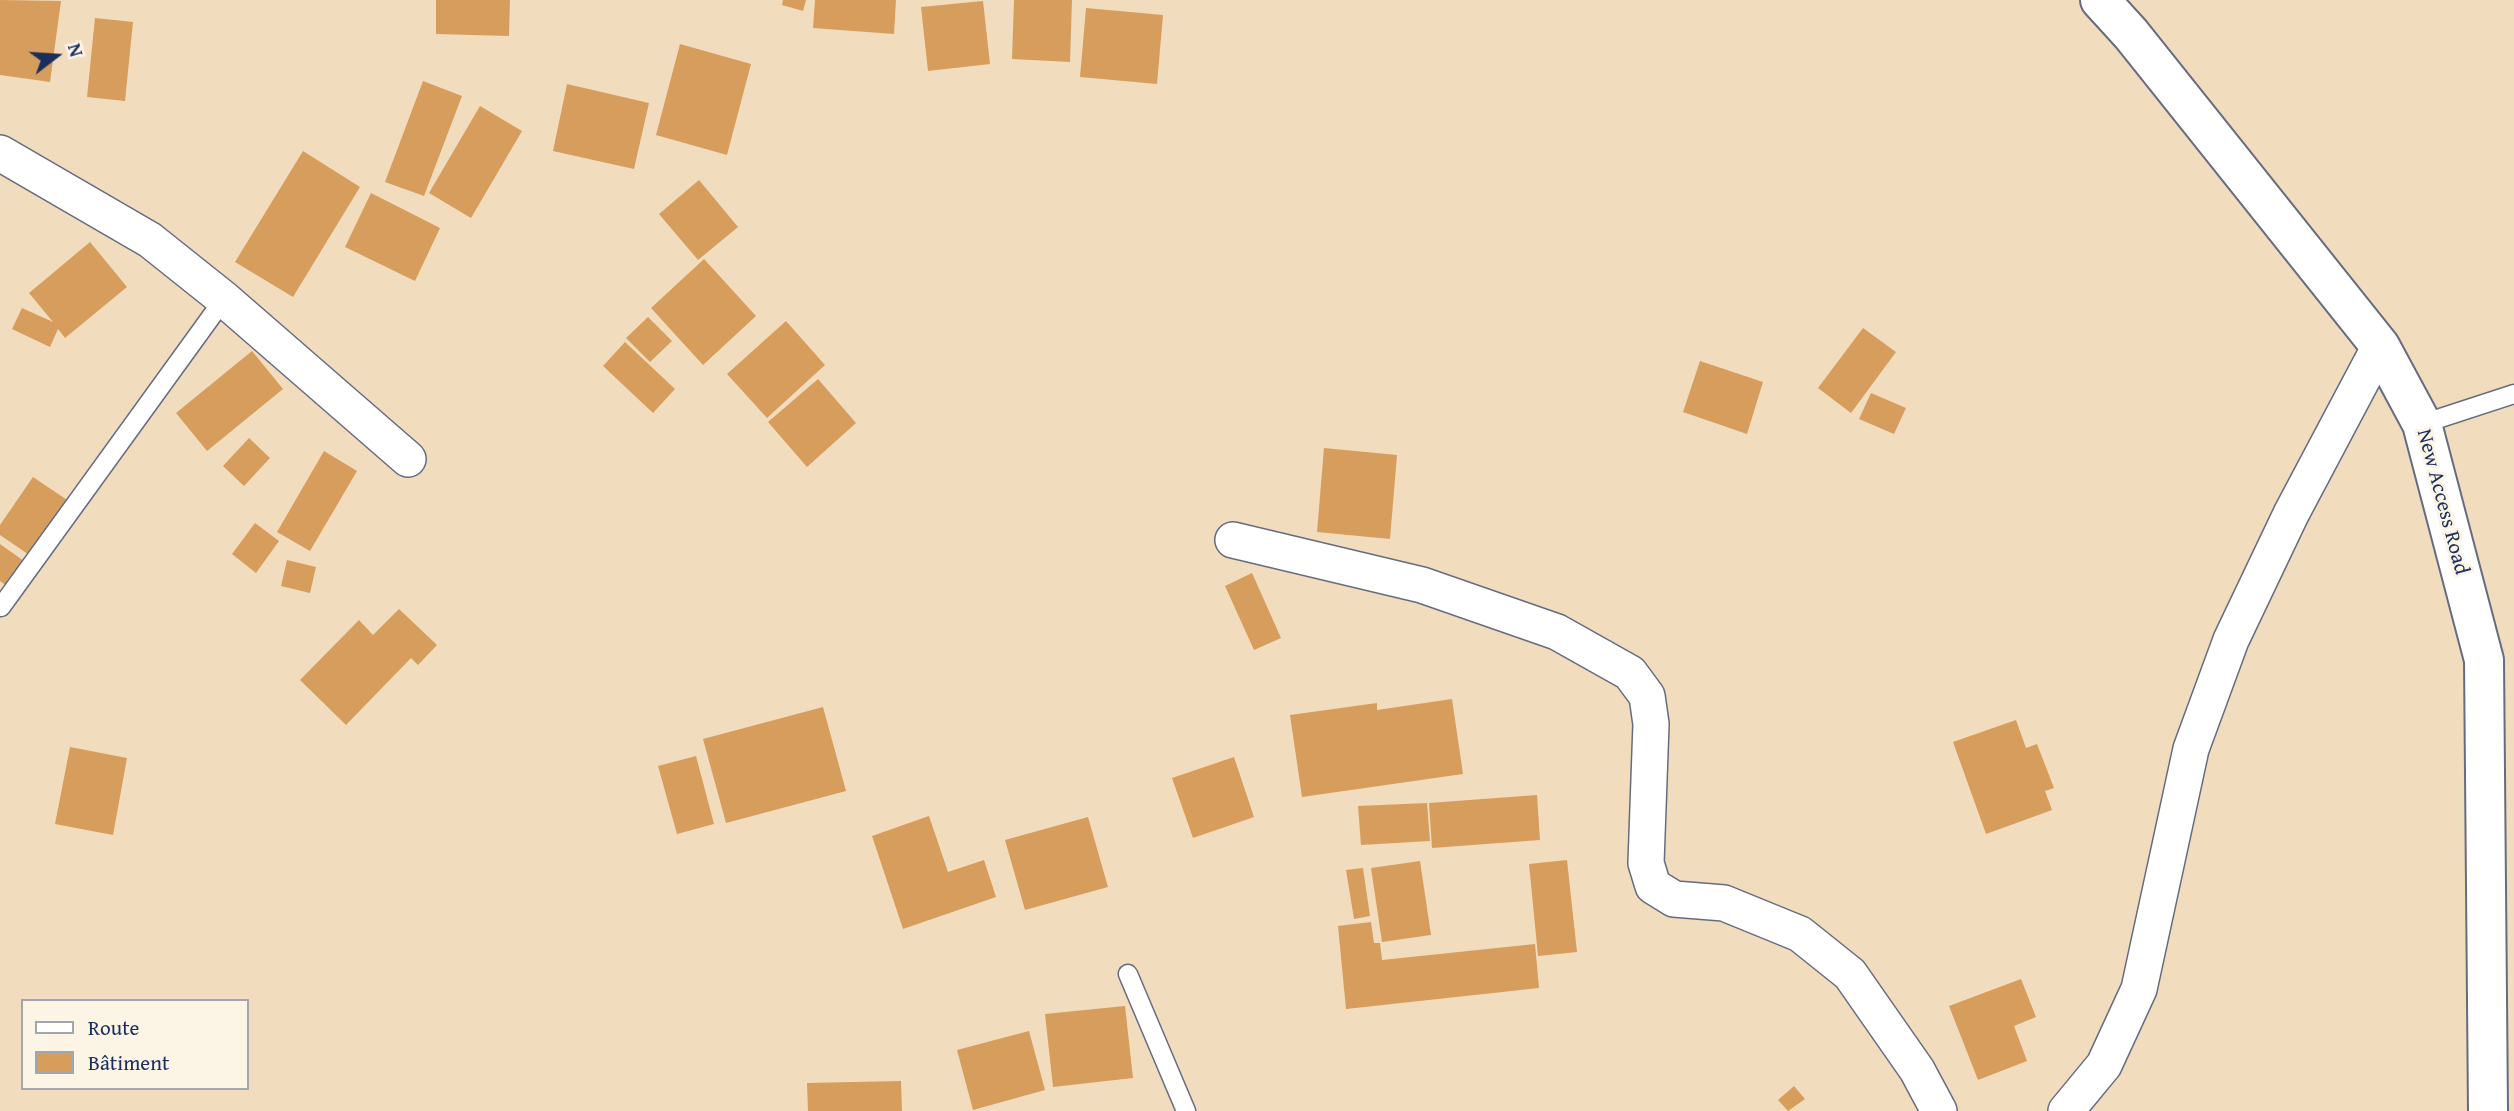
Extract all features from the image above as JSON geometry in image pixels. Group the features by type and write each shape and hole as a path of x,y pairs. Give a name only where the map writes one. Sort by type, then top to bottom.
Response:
{"main road":[{"name":"New Access Road","path":"2100,0 2131,34 2380,346 2422,424 2484,660 2488,1111"}],"street":[{"path":"0,153 150,240 224,299 408,459"},
{"path":"2066,1111 2104,1065 2139,989 2191,749 2231,640 2291,514 2380,346"},
{"path":"1233,540 1422,586 1557,632 1630,673 1647,696 1651,724 1646,863 1653,886 1674,899 1724,904 1800,934 1850,974 1917,1070 1939,1111"}],"lane":[{"path":"1,607 224,299"},
{"path":"2422,424 2514,394"},
{"path":"1128,974 1186,1111"}],"building":[{"path":"0,0 61,1 50,82 0,75"},
{"path":"436,0 510,0 509,36 436,34"},
{"path":"783,0 806,0 803,11 782,5"},
{"path":"815,0 896,0 894,34 813,28"},
{"path":"1014,0 1072,0 1070,62 1012,59"},
{"path":"983,1 990,64 928,71 921,7"},
{"path":"1086,8 1163,15 1157,84 1080,77"},
{"path":"95,18 133,22 125,101 87,97"},
{"path":"680,44 751,64 727,155 656,135"},
{"path":"423,81 462,96 424,196 385,182"},
{"path":"567,84 649,103 634,169 553,151"},
{"path":"480,106 522,131 471,218 429,193"},
{"path":"303,151 360,187 293,297 235,262"},
{"path":"699,180 738,227 698,260 659,214"},
{"path":"371,193 440,228 415,281 345,247"},
{"path":"90,242 127,287 65,338 58,329 50,347 12,329 22,308 53,322 29,293"},
{"path":"704,259 756,316 703,365 651,308"},
{"path":"648,317 672,341 650,362 626,338"},
{"path":"786,321 825,365 767,418 727,374"},
{"path":"1863,328 1896,352 1851,413 1818,388"},
{"path":"625,342 675,389 653,413 603,366"},
{"path":"252,351 283,389 207,451 176,413"},
{"path":"1700,361 1763,382 1747,434 1683,412"},
{"path":"818,379 856,423 807,467 768,422"},
{"path":"1871,393 1906,408 1894,434 1859,419"},
{"path":"249,438 270,458 244,486 223,466"},
{"path":"1324,448 1397,455 1390,539 1317,532"},
{"path":"324,451 357,471 310,551 277,532"},
{"path":"33,477 76,506 38,561 0,535 0,525"},
{"path":"255,523 279,541 256,573 232,554"},
{"path":"0,544 38,571 20,596 0,581"},
{"path":"287,560 316,567 310,593 281,586"},
{"path":"1252,573 1281,638 1254,650 1225,586"},
{"path":"399,609 437,645 418,665 411,658 346,725 300,680 359,620 373,635"},
{"path":"1452,699 1463,774 1302,797 1290,715 1377,703 1377,710"},
{"path":"823,707 846,791 726,823 703,739"},
{"path":"2016,720 2026,748 2037,744 2054,788 2045,791 2052,810 1986,834 1953,742"},
{"path":"70,747 127,758 113,835 55,824"},
{"path":"696,756 714,824 677,834 658,766"},
{"path":"1234,757 1254,817 1193,838 1172,778"},
{"path":"1537,795 1540,840 1432,848 1429,803"},
{"path":"1427,803 1430,841 1361,845 1358,806"},
{"path":"929,816 948,872 984,860 996,897 903,929 872,836"},
{"path":"1088,817 1108,887 1025,910 1005,840"},
{"path":"1567,860 1577,952 1538,956 1529,864"},
{"path":"1420,861 1431,935 1382,942 1371,868"},
{"path":"1363,868 1370,916 1354,919 1346,870"},
{"path":"1371,922 1374,943 1380,943 1382,960 1535,944 1539,988 1346,1009 1338,926"},
{"path":"2021,979 2036,1017 2014,1026 2027,1061 1978,1080 1949,1006"},
{"path":"1125,1006 1133,1078 1053,1087 1045,1014"},
{"path":"1029,1031 1045,1090 973,1110 957,1050"},
{"path":"901,1081 902,1111 808,1111 807,1083"},
{"path":"1794,1086 1805,1099 1788,1111 1778,1100"}]}
